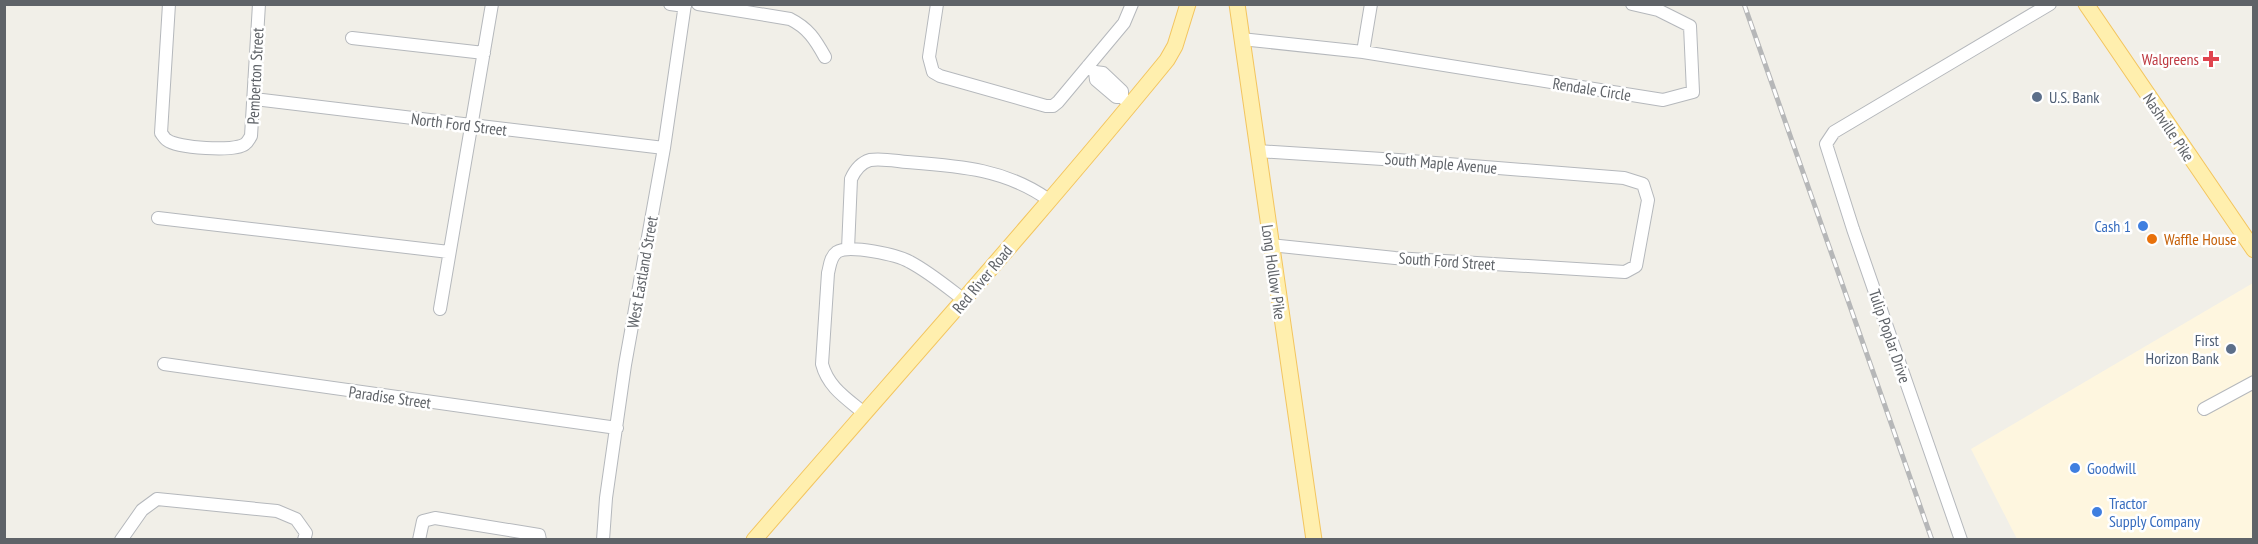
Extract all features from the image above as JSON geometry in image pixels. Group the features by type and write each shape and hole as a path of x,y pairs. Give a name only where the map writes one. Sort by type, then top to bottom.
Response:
{"main road":[{"name":"Red River Road","path":"754,540 1049,200 1126,101 1167,60 1175,46 1188,4"},
{"name":"Long Hollow Pike","path":"1237,4 1314,540"},
{"name":"Nashville Pike","path":"2085,4 2253,250"}],"street":[{"name":"Pemberton Street","path":"169,4 161,133 166,140 173,143 205,148 234,148 245,144 251,136 259,4"},
{"path":"440,309 492,4"},
{"path":"670,4 685,5"},
{"path":"698,4 789,19 803,25 813,36 825,57"},
{"path":"937,4 929,57 933,72 940,76 1046,106 1053,106 1092,69 1124,23 1132,4"},
{"path":"1363,52 1371,4"},
{"name":"Rendale Circle","path":"1241,39 1363,52 1663,100 1693,92 1690,26 1658,10 1632,4"},
{"name":"Tulip Poplar Drive","path":"1960,540 1826,144 1834,132 2050,4"},
{"name":"West Eastland Street","path":"603,540 606,498 625,365 664,148 685,5"},
{"path":"352,38 483,53"},
{"path":"1092,69 1103,73 1122,90 1126,101"},
{"name":"North Ford Street","path":"254,99 664,148"},
{"name":"South Maple Avenue","path":"1258,151 1624,178 1642,184 1648,200 1636,266 1625,272"},
{"path":"848,249 850,179 855,169 870,160 961,167 983,171 1023,183 1049,200"},
{"path":"158,218 449,252"},
{"name":"South Ford Street","path":"1270,245 1395,258 1625,272"},
{"path":"864,413 835,389 825,377 822,364 828,273 831,258 837,251 848,249 888,254 909,261 964,300"},
{"name":"Paradise Street","path":"164,364 617,428"},
{"path":"2204,409 2253,382"},
{"path":"121,540 142,510 157,499 277,511 296,519 306,533 304,540"},
{"path":"419,540 423,521 435,518 539,535 540,540"}],"shaded area":[{"path":"2253,283 2253,539 2017,539 1971,449"}],"railway":[{"path":"1744,4 1932,540"}],"place":[{"name":"Walgreens","path":"2211,59"},
{"name":"U.S. Bank","path":"2037,97"},
{"name":"Cash 1","path":"2143,226"},
{"name":"Waffle House","path":"2152,239"},
{"name":"First Horizon Bank","path":"2231,349"},
{"name":"Goodwill","path":"2075,468"},
{"name":"Tractor Supply Company","path":"2097,512"}]}
